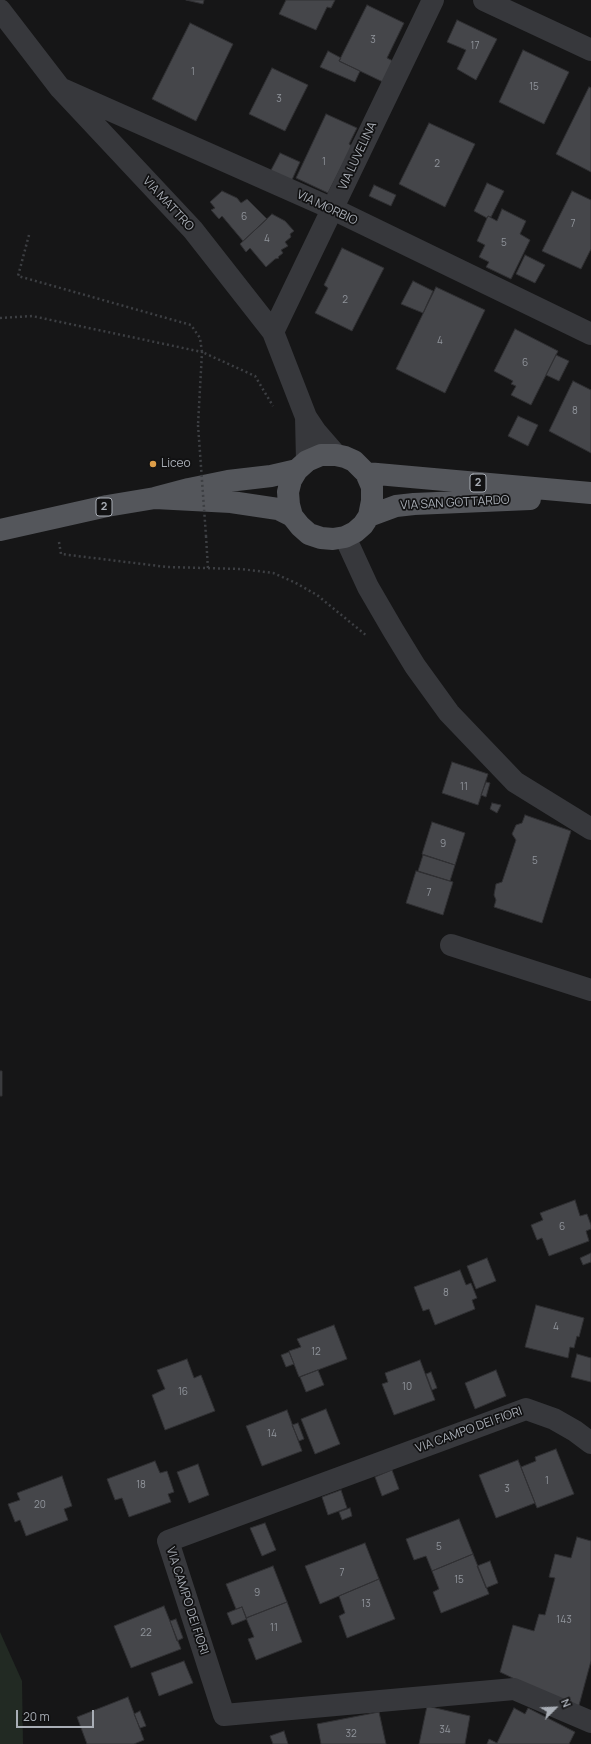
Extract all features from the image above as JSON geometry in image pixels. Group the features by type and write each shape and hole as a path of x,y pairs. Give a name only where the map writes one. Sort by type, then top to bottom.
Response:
{"main road":[{"path":"321,455 336,455 354,461 366,473 372,487 372,501 369,516 359,528 345,537 333,539 315,536 300,526 292,516 288,505 288,492 291,480 302,466 321,455"},
{"name":"2","path":"0,530 107,506 155,498 189,489 247,477 271,476 302,466"},
{"name":"VIA SAN GOTTARDO","path":"366,473 591,494"},
{"name":"VIA SAN GOTTARDO","path":"369,516 396,506 414,504 591,494"},
{"name":"2","path":"155,498 248,504 278,509 292,516"},
{"name":"2","path":"0,545 54,518"}],"street":[{"name":"VIA LUVELINA","path":"273,332 433,0"},
{"path":"484,0 591,50"},
{"name":"VIA MATTRO","path":"0,10 60,88 193,230 273,332 306,417 316,432 336,455"},
{"name":"VIA MORBIO","path":"60,88 333,210 591,334"},
{"name":"VIA MATTRO","path":"302,466 306,417"},
{"path":"345,537 368,587 393,630 415,666 444,707 515,782 591,829"},
{"path":"451,945 591,990"},
{"name":"VIA CAMPO DEI FIORI","path":"591,1443 575,1431 554,1420 526,1409 168,1541 224,1715 514,1689 591,1722"}],"path":[{"path":"29,235 18,276 191,325 200,338 202,352 198,425 208,569"},
{"path":"0,318 32,316 202,352 255,376 274,406"},
{"path":"54,518 61,554 167,567 241,569 272,573 294,582 317,595 363,634 369,637 374,637 393,630"}],"shaded area":[{"path":"0,1632 22,1681 23,1744 0,1744"}],"building":[{"path":"186,0 204,0 203,4"},
{"path":"286,0 335,0 331,8 327,7 316,30 279,14"},
{"path":"367,5 404,23 387,58 393,61 383,82 339,61"},
{"path":"457,20 497,39 476,80 457,69 466,50 447,42"},
{"path":"190,23 233,44 196,121 152,99"},
{"path":"523,50 569,72 544,124 499,102"},
{"path":"328,51 341,58 339,61 360,71 355,82 320,67"},
{"path":"272,68 308,85 285,131 249,114"},
{"path":"589,87 591,88 591,172 556,154"},
{"path":"326,114 357,128 349,144 352,146 328,193 296,178"},
{"path":"429,123 475,144 445,207 399,184"},
{"path":"280,153 300,162 291,182 270,172"},
{"path":"487,183 504,191 491,217 488,216 487,218 474,211"},
{"path":"374,185 396,195 391,206 369,196"},
{"path":"222,191 237,198 241,203 247,199 267,219 243,241 222,216 219,219 211,210 215,208 210,202"},
{"path":"572,191 591,200 591,249 581,269 542,251"},
{"path":"502,209 526,221 520,234 530,240 511,279 486,267 489,262 479,257 485,245 477,241 488,216 497,221"},
{"path":"272,214 285,221 294,231 290,234 291,237 285,242 288,246 281,250 283,253 278,257 279,258 275,259 266,267 250,248 246,252 240,244"},
{"path":"342,248 384,268 352,331 315,313 328,288 324,285"},
{"path":"525,255 545,265 535,283 516,274"},
{"path":"413,281 433,291 423,313 401,304"},
{"path":"436,287 485,310 445,393 396,369"},
{"path":"515,329 558,351 531,405 511,395 516,386 511,384 513,381 494,371"},
{"path":"556,355 569,361 559,381 546,375"},
{"path":"573,381 591,390 591,453 549,431"},
{"path":"518,416 538,425 528,446 508,436"},
{"path":"452,762 488,774 478,805 442,793"},
{"path":"486,782 490,783 486,797 481,795"},
{"path":"492,803 501,805 497,813 490,809"},
{"path":"525,815 571,831 542,923 494,907 496,900 494,895 496,884 502,882 516,840 512,834 516,825 522,823"},
{"path":"432,822 465,833 455,865 422,854"},
{"path":"423,855 455,865 450,881 418,871"},
{"path":"416,871 453,882 443,915 406,903"},
{"path":"0,1071 2,1071 2,1096 0,1096"},
{"path":"575,1200 580,1216 587,1214 591,1225 591,1229 586,1231 589,1241 549,1256 542,1238 537,1240 531,1225 543,1220 540,1213"},
{"path":"591,1253 591,1262 583,1265 580,1258"},
{"path":"487,1258 496,1281 476,1289 467,1266"},
{"path":"460,1270 466,1285 471,1283 477,1298 472,1300 475,1309 435,1325 429,1309 423,1311 414,1287"},
{"path":"536,1305 584,1318 579,1337 577,1336 574,1348 570,1347 568,1358 525,1347"},
{"path":"334,1325 347,1359 299,1377 289,1351 301,1347 297,1339"},
{"path":"289,1352 294,1364 286,1367 281,1355"},
{"path":"577,1354 591,1358 591,1382 571,1377"},
{"path":"187,1359 194,1378 201,1375 215,1411 165,1430 152,1395 165,1389 157,1370"},
{"path":"420,1360 435,1400 394,1415 382,1384 388,1382 385,1373"},
{"path":"318,1370 324,1385 306,1392 300,1377"},
{"path":"496,1370 506,1396 475,1409 465,1383"},
{"path":"431,1372 437,1388 432,1390 426,1374"},
{"path":"326,1409 340,1444 315,1454 301,1419"},
{"path":"287,1410 302,1451 262,1466 246,1426"},
{"path":"298,1423 304,1439 299,1441 292,1425"},
{"path":"556,1449 574,1494 537,1508 521,1467 536,1461 535,1457"},
{"path":"518,1460 535,1503 496,1518 479,1475"},
{"path":"155,1461 160,1473 167,1471 174,1492 168,1494 171,1502 129,1517 122,1498 115,1500 107,1479"},
{"path":"198,1464 209,1495 189,1503 177,1472"},
{"path":"392,1470 399,1489 382,1496 375,1477"},
{"path":"62,1476 72,1506 64,1509 68,1520 26,1536 20,1520 15,1522 8,1504 20,1500 17,1493"},
{"path":"341,1490 347,1508 328,1515 322,1497"},
{"path":"350,1508 352,1516 342,1520 339,1512"},
{"path":"459,1519 473,1554 432,1571 426,1556 414,1560 406,1539"},
{"path":"265,1523 276,1550 262,1556 250,1528"},
{"path":"577,1537 591,1541 591,1661 578,1709 500,1672 513,1625 534,1631 539,1614 545,1615 555,1578 549,1577 555,1554 571,1558"},
{"path":"365,1543 379,1579 320,1604 305,1566"},
{"path":"473,1554 489,1594 441,1613 433,1592 439,1589 432,1571"},
{"path":"490,1561 498,1583 486,1588 477,1566"},
{"path":"273,1566 287,1602 246,1618 242,1607 236,1609 226,1584"},
{"path":"379,1579 395,1619 347,1638 339,1616 345,1613 339,1596"},
{"path":"287,1602 302,1642 256,1660 248,1639 254,1637 246,1618"},
{"path":"164,1606 181,1649 131,1668 114,1626"},
{"path":"242,1607 247,1619 232,1625 227,1613"},
{"path":"176,1619 183,1638 177,1641 170,1621"},
{"path":"184,1661 193,1683 159,1696 151,1673"},
{"path":"128,1697 144,1740 134,1744 87,1744 77,1717"},
{"path":"427,1706 470,1716 465,1744 419,1744"},
{"path":"514,1708 525,1714 528,1708 575,1732 569,1744 487,1744 489,1739 497,1743"},
{"path":"140,1711 146,1726 140,1728 134,1714"},
{"path":"379,1712 386,1744 321,1744 317,1724"},
{"path":"284,1731 288,1744 273,1744 270,1736"}],"place":[{"name":"Liceo","path":"153,464"}]}
